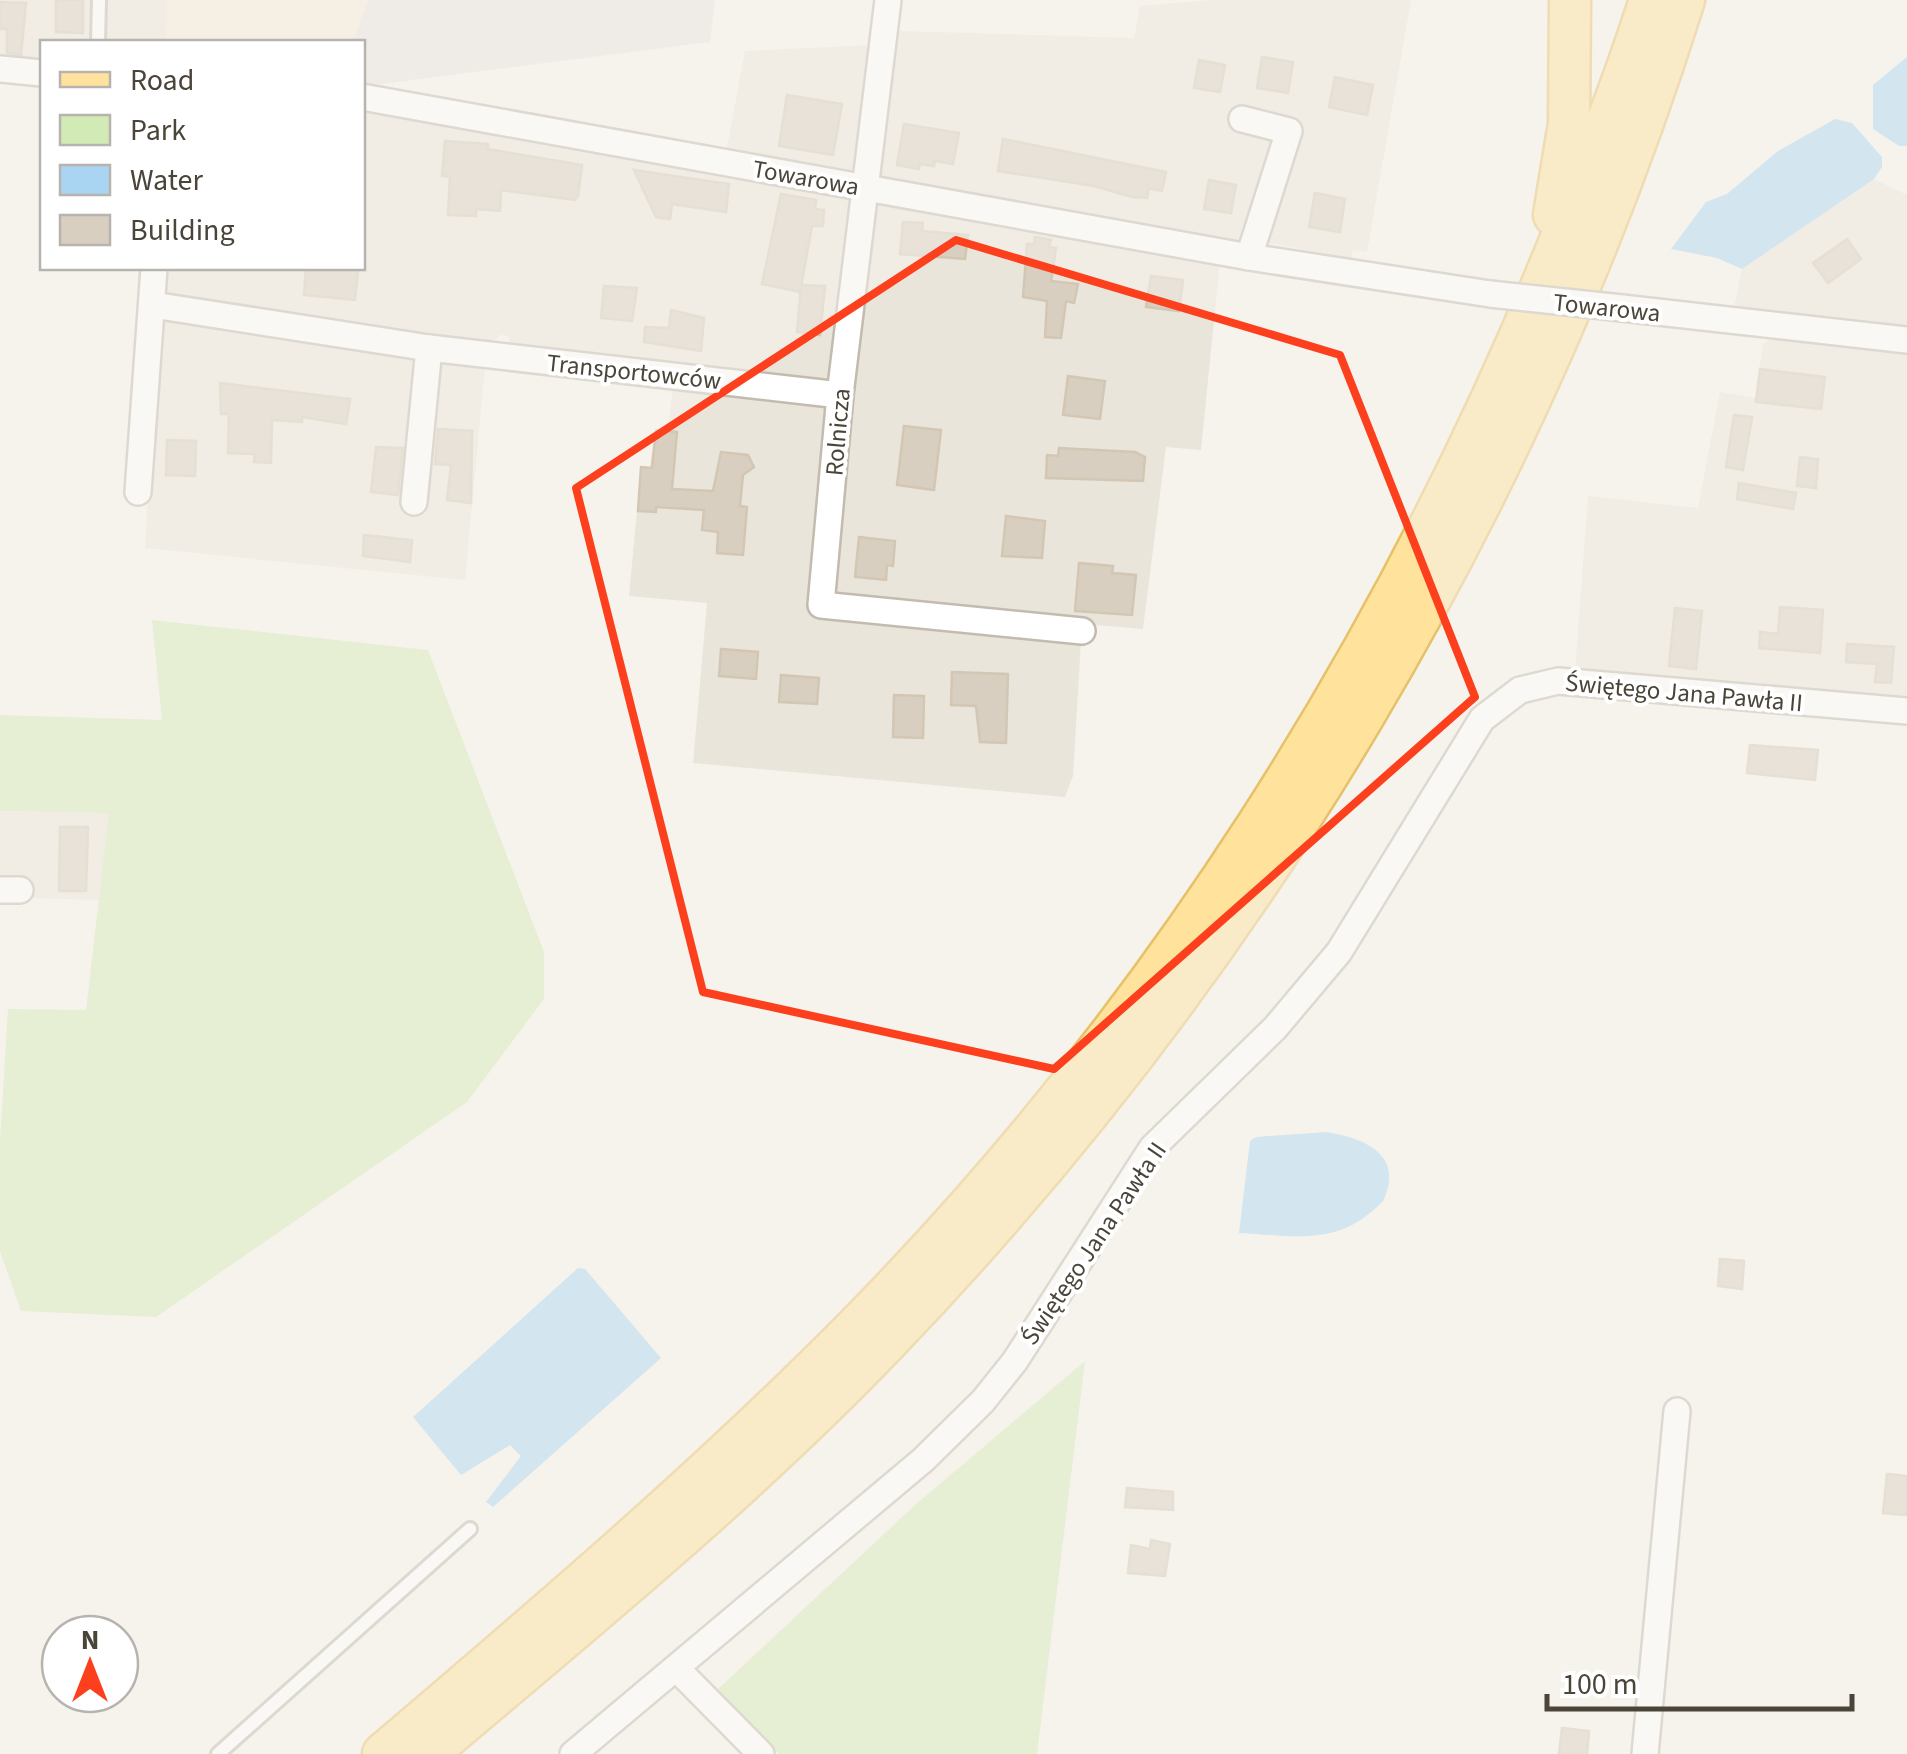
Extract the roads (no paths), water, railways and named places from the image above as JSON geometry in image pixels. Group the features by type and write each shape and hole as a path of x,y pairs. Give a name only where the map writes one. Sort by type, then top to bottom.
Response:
{"main road":[{"path":"1560,239 1554,216 1569,124 1570,0"},
{"path":"383,1754 681,1496 846,1336 963,1212 1121,1019 1244,847 1384,618 1497,393 1588,178 1650,0"},
{"path":"427,1754 702,1520 884,1345 1076,1129 1217,945 1334,766 1459,549 1566,324 1651,100 1684,0"},
{"path":"1651,100 1671,80 1713,0"}],"street":[{"name":"Rolnicza","path":"888,0 840,394 821,605 1082,631"},
{"path":"0,68 40,73"},
{"name":"Towarowa","path":"365,99 1249,256 1490,294 1907,340"},
{"path":"1242,119 1289,131 1249,256"},
{"path":"138,492 154,270"},
{"name":"Transportowców","path":"152,305 428,348 840,394"},
{"path":"414,502 428,348"},
{"name":"Świętego Jana Pawła II","path":"573,1754 924,1460 983,1400 1015,1361 1152,1148 1276,1028 1339,952 1470,735 1500,703 1520,690 1558,681 1907,711"},
{"path":"1645,1754 1677,1411"},
{"path":"676,1668 761,1754"}],"lane":[{"path":"98,40 99,0"},
{"path":"218,1754 470,1529"}],"water":[{"path":"1907,57 1907,146 1899,146 1873,129 1873,85"},
{"path":"1835,119 1852,123 1882,157 1882,167 1874,179 1742,269 1717,258 1671,249 1706,202 1727,194 1778,151"},
{"path":"1326,1132 1367,1144 1385,1160 1389,1171 1383,1201 1367,1216 1334,1232 1299,1236 1239,1233 1250,1141 1256,1137"},
{"path":"578,1268 585,1269 661,1358 493,1507 486,1502 521,1456 510,1445 461,1475 413,1417"}]}
